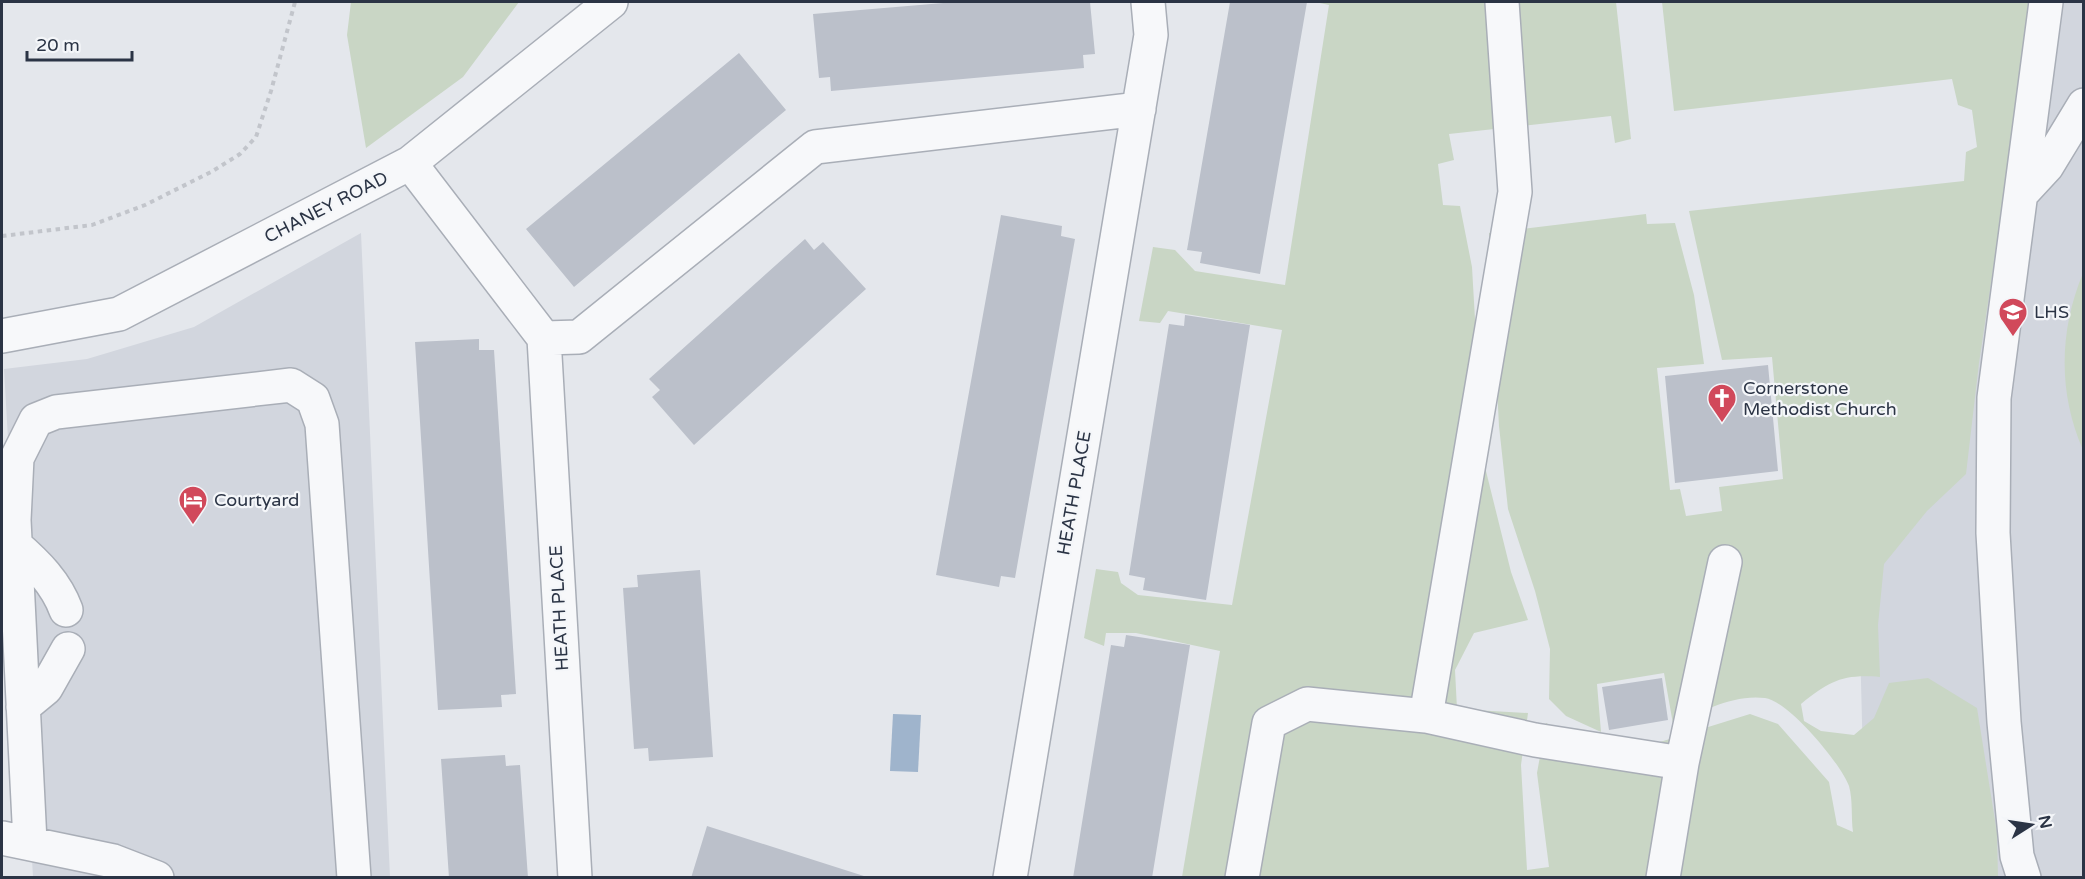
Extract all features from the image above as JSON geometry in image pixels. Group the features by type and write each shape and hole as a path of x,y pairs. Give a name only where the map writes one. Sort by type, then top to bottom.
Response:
{"street":[{"name":"CHANEY ROAD","path":"2,336 118,314 410,163 611,2"},
{"name":"HEATH PLACE","path":"1010,878 1151,34 1148,2"},
{"path":"1426,716 1515,192 1502,2"},
{"path":"2024,878 2017,856 2004,722 1993,533 1994,398 2046,2"},
{"path":"2022,193 2047,166 2084,105"},
{"path":"410,163 544,339 579,337 815,147 1139,109"},
{"name":"HEATH PLACE","path":"544,339 575,878"},
{"path":"158,878 113,861 16,840 23,707 15,545 17,458 36,420 56,412 291,385 313,399 322,424 354,878"},
{"path":"15,545 36,563 59,591 66,610"},
{"path":"1663,878 1682,763 1725,562"},
{"path":"23,707 46,688 68,649"},
{"path":"1242,878 1269,723 1307,704 1426,716 1535,740 1682,763"}],"path":[{"path":"2,236 92,225 145,206 211,172 240,154 256,137 295,2"}],"shaded area":[{"name":"LHS","path":"2029,2 2083,2 2083,877 1866,877 1859,604"},
{"path":"361,233 390,877 33,877 4,369 87,359 194,327"}],"green space":[{"path":"351,2 519,2 463,77 366,148 347,35"},
{"path":"1315,2 1616,2 1631,139 1615,143 1611,116 1449,134 1454,160 1438,164 1443,205 1460,206 1472,267 1483,459 1511,572 1528,620 1474,633 1455,670 1457,709 1528,713 1521,765 1527,870 1549,867 1537,773 1546,723 1580,741 1607,750 1660,742 1750,714 1778,724 1829,782 1837,825 1853,832 1849,786 1844,776 1825,749 1800,721 1775,702 1753,697 1729,701 1673,724 1664,673 1597,684 1601,732 1566,716 1549,699 1550,649 1535,591 1508,509 1499,426 1489,233 1646,214 1647,224 1675,223 1694,295 1704,364 1657,368 1670,490 1680,489 1686,516 1722,511 1719,487 1783,479 1772,357 1722,360 1689,211 1964,181 1966,152 1977,147 1972,110 1958,105 1952,79 1674,111 1662,2 2033,2 1979,363 1966,474 1927,511 1884,564 1878,625 1880,677 1856,677 1837,681 1801,704 1804,721 1821,731 1854,735 1874,718 1889,683 1928,678 1977,708 1997,833 1998,877 1182,877 1220,651 1136,633 1106,633 1104,646 1084,638 1096,569 1118,572 1121,583 1138,595 1232,605 1282,330 1168,311 1160,323 1139,321 1153,247 1175,250 1195,271 1285,285 1329,5"},
{"path":"2083,273 2083,450 2069,406 2065,362 2069,317"}],"water":[{"path":"893,714 921,715 918,772 890,771"}],"building":[{"path":"955,2 1090,2 1095,54 1083,55 1084,68 831,91 830,77 819,78 813,14"},
{"path":"1230,2 1307,2 1260,274 1200,263 1202,252 1187,250"},
{"path":"739,53 786,110 574,287 526,229"},
{"path":"1001,215 1062,226 1061,236 1075,239 1015,578 1001,576 999,587 936,575"},
{"path":"805,239 814,250 823,242 866,289 694,445 652,397 660,390 649,379"},
{"path":"1185,315 1250,325 1206,600 1143,590 1145,578 1129,575 1169,324 1184,326"},
{"path":"479,339 479,350 494,350 516,694 501,695 502,707 438,710 415,342"},
{"name":"Cornerstone Methodist Church","path":"1768,365 1778,471 1675,483 1665,376"},
{"path":"700,570 713,757 649,761 648,748 634,749 623,588 638,587 637,575"},
{"path":"1126,635 1190,645 1152,878 1073,878 1111,645 1124,647"},
{"path":"1662,678 1668,720 1609,730 1602,687"},
{"path":"505,755 506,766 520,765 528,878 449,878 441,759"},
{"path":"707,826 867,877 867,878 691,878"}],"place":[{"name":"LHS","path":"2013,338"},
{"name":"Cornerstone Methodist Church","path":"1722,424"},
{"name":"Courtyard","path":"193,526"}]}
